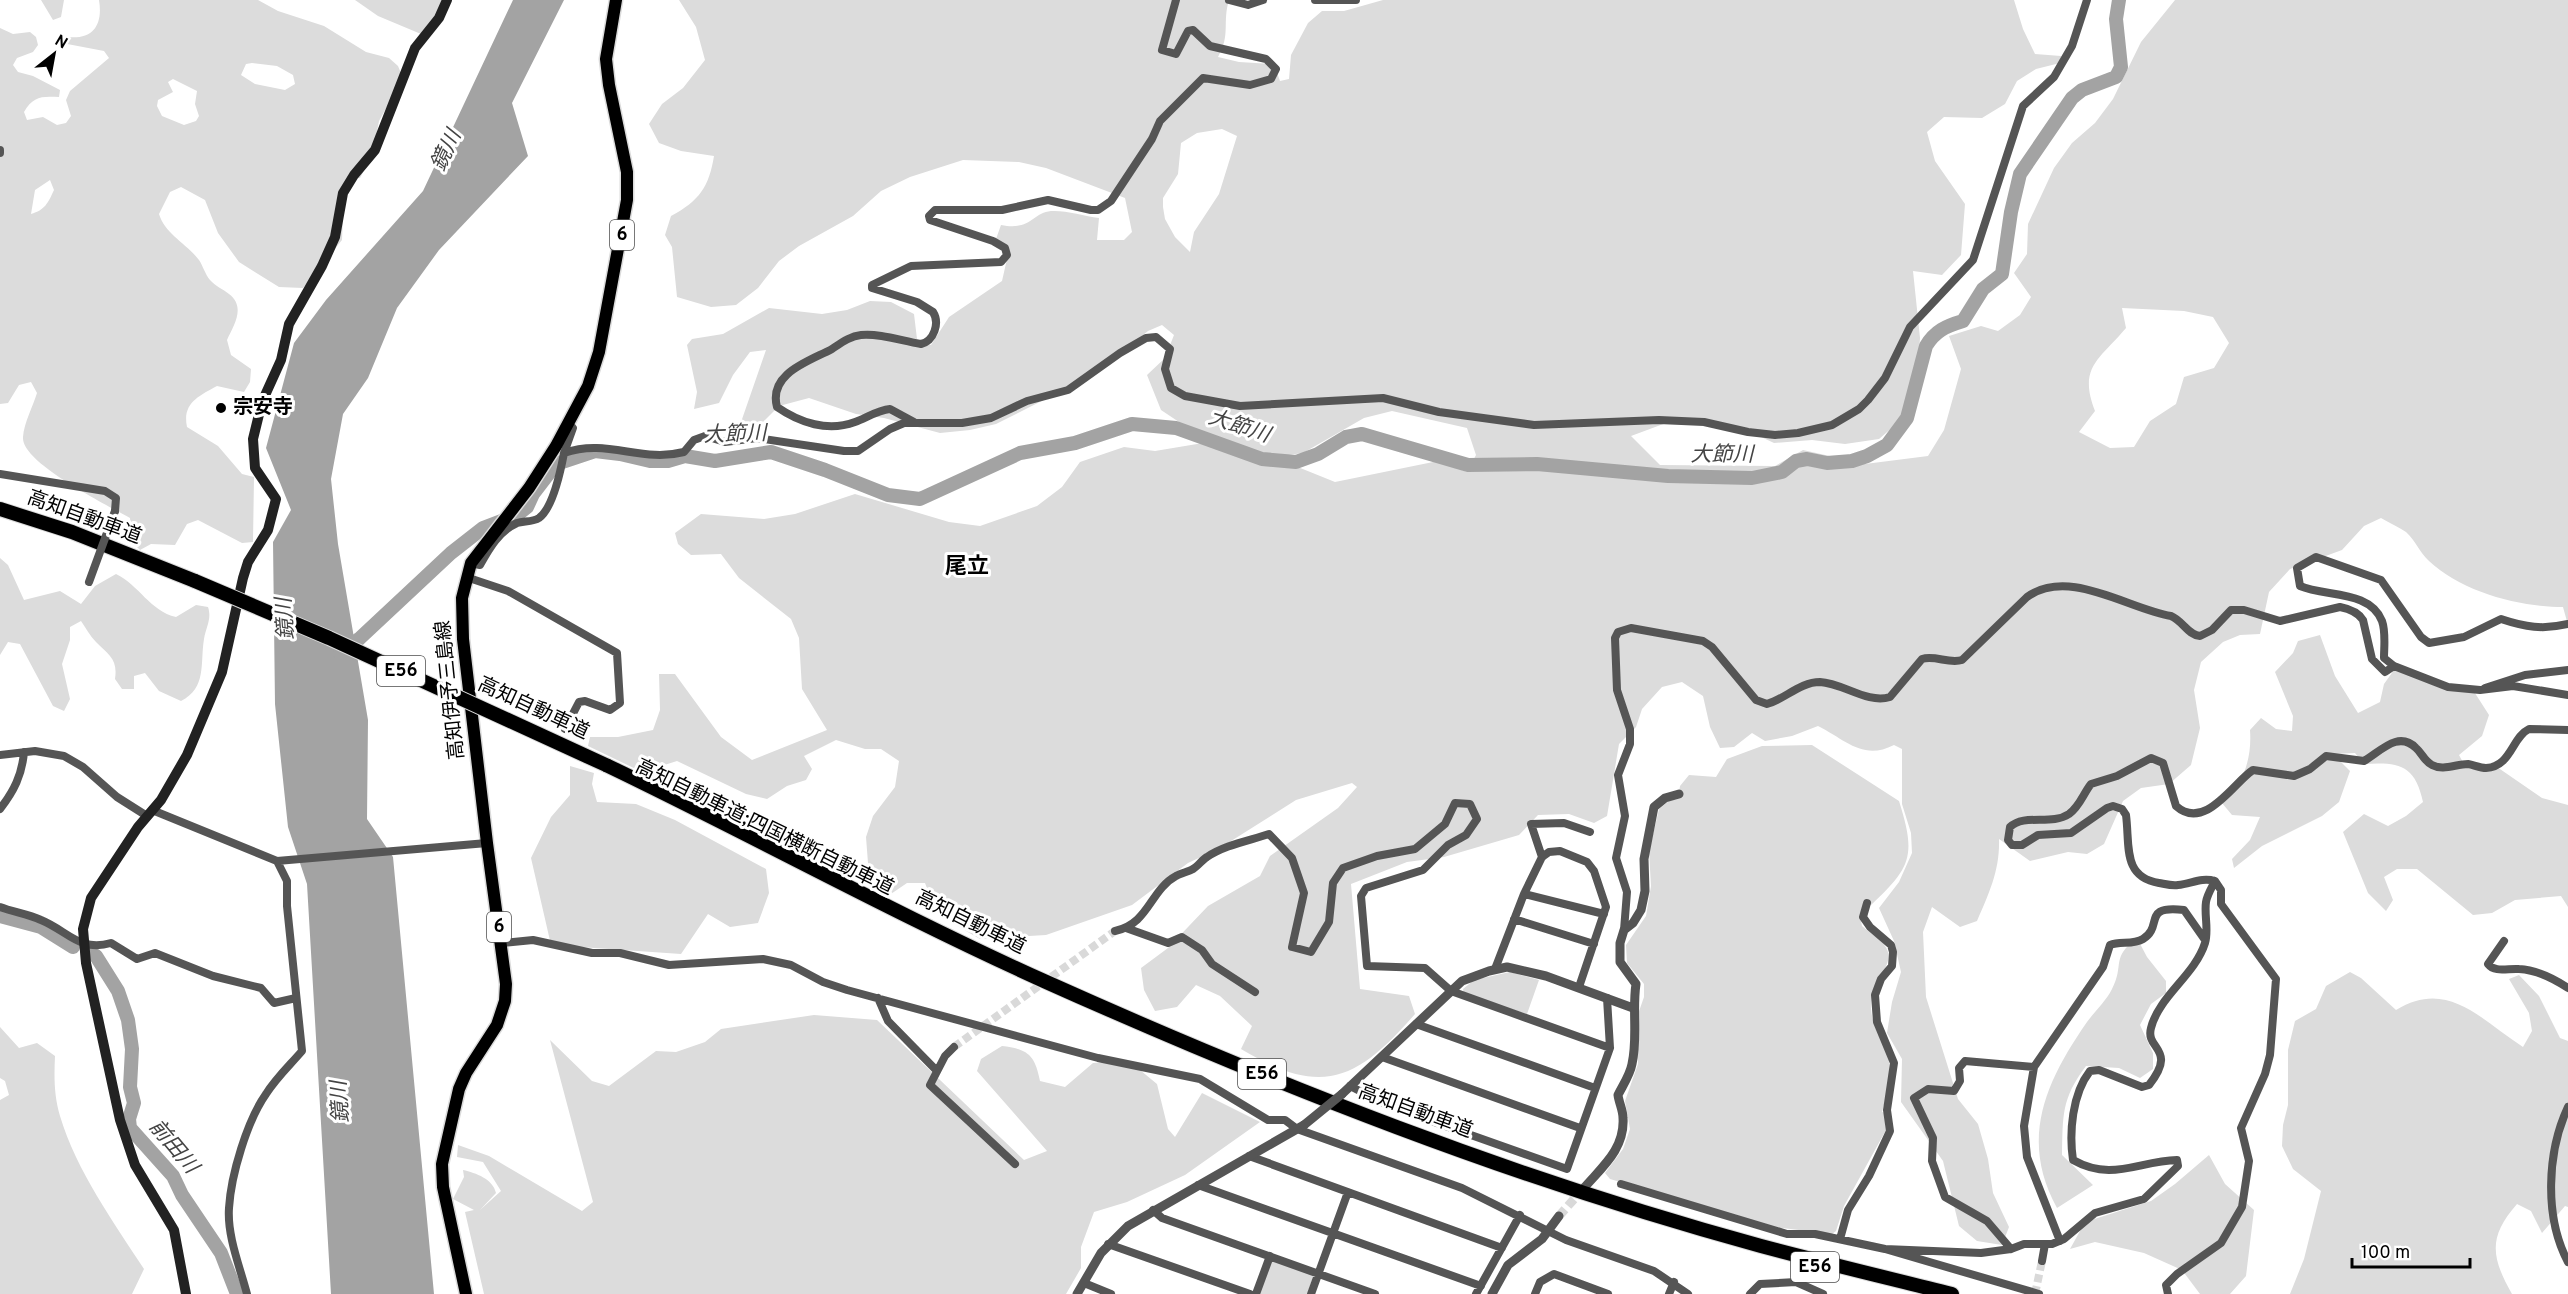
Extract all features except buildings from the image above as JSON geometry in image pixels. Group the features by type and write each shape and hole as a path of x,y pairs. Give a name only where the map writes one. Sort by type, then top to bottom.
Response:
{"highway":[{"name":"高知自動車道","path":"0,509 81,536 427,682 1040,979 1335,1103 1474,1155 1614,1201 1759,1245 1952,1294"},
{"name":"高知自動車道","path":"0,516 69,538 194,584"},
{"name":"高知自動車道;四国横断自動車道","path":"604,767 1001,968 1186,1052 1398,1136 1536,1184 1710,1238 1921,1294"}],"main road":[{"path":"186,1294 174,1230 135,1165 129,1149 82,943 86,911 91,898 187,755 222,672 243,578 248,562 268,530 276,499 255,468 254,439 262,402 281,360 289,324 322,266 335,237 343,193 354,175 375,150 415,48 438,18 447,0"},
{"name":"高知伊予三島線","path":"466,1294 443,1187 442,1164 462,1081 491,1036 506,1001 506,969 487,843 461,614 466,577 471,563 529,488 549,458 588,386 599,352 627,200 627,172 609,85 606,59 616,0"}],"street":[{"path":"915,422 890,409 852,423 831,427 814,424 791,417 777,407 776,396 779,386 790,371 802,362 858,335 927,343 934,334 936,324 933,312 916,302 872,288 872,285 911,266 1001,262 1007,255 1005,249 993,241 930,220 928,216 935,210 1002,210 1048,200 1098,210 1111,201 1152,139 1160,121 1203,78 1250,85 1271,79 1276,69 1274,64 1266,59 1210,46 1193,30 1188,31 1176,54 1162,50 1176,0"},
{"path":"1229,0 1248,5 1263,0"},
{"path":"1315,0 1356,0"},
{"path":"564,454 577,448 602,447 660,456 684,452 694,440 705,436 725,442 757,438 858,451 897,425 915,422 962,423 991,418 1027,401 1068,390 1120,353 1146,338 1156,337 1170,349 1165,378 1171,388 1185,396 1240,406 1383,398 1439,412 1534,425 1659,420 1704,422 1748,432 1775,435 1798,433 1832,425 1859,410 1868,400 1885,378 1910,327 1973,260 2024,105 2054,76 2072,46 2087,0"},
{"path":"471,563 480,565 500,536 512,526 538,519 552,496 573,428 568,424"},
{"path":"0,474 105,491 116,498 116,511 89,582"},
{"path":"2568,624 2551,628 2525,628 2501,619 2464,637 2429,643 2421,637 2381,580 2373,575 2316,556 2296,568 2300,586 2312,591 2350,597 2376,610 2383,623 2384,658 2394,666 2448,687 2480,690 2513,686 2568,695"},
{"path":"466,577 508,591 617,653 620,703 610,710 585,701 579,702 565,729"},
{"path":"1584,1188 1620,1144 1623,1114 1618,1095 1632,1068 1635,984 1626,972 1619,956 1627,892 1616,858 1624,816 1618,775 1630,744 1630,729 1617,690 1614,658 1615,638 1624,629 1631,627 1703,641 1712,647 1755,700 1767,704 1794,690 1818,682 1874,698 1890,697 1922,658 1962,660 2027,597 2035,591 2052,588 2087,590 2171,616 2179,620 2191,633 2200,636 2212,630 2228,613 2236,609 2280,621 2340,607 2349,609 2360,614 2363,620 2375,665 2385,672 2394,666"},
{"path":"2480,690 2496,682 2525,675 2568,670"},
{"path":"2168,1294 2166,1285 2177,1274 2221,1243 2238,1217 2247,1184 2249,1161 2241,1128 2265,1074 2270,1055 2276,979 2221,904 2221,890 2214,881 2205,878 2176,886 2144,881 2138,876 2131,861 2126,815 2118,807 2102,810 2071,833 2038,835 2018,846 2010,842 2008,830 2017,821 2044,821 2069,814 2079,805 2091,784 2117,776 2151,758 2158,759 2165,766 2175,804 2182,811 2195,813 2225,798 2253,770 2294,776 2310,769 2326,756 2364,761 2388,744 2400,741 2413,745 2426,761 2437,767 2468,764 2486,768 2500,763 2511,753 2523,732 2529,729 2568,730"},
{"path":"0,809 10,792 16,787 22,773 24,752"},
{"path":"0,755 43,752 64,756 82,766 117,797 150,813 279,860 487,843"},
{"path":"1624,930 1633,923 1641,910 1645,891 1644,859 1654,807 1665,798 1679,794"},
{"path":"1115,931 1126,928 1146,912 1165,885 1175,876 1193,869 1207,857 1224,849 1269,834 1292,858 1304,893 1292,947 1311,952 1329,922 1333,883 1343,868 1377,856 1415,849 1444,824 1455,802 1470,804 1477,819 1466,836 1448,845 1423,870 1366,888 1361,896 1367,966 1425,968 1451,991 1610,1048"},
{"path":"1542,857 1531,824 1564,823 1590,832"},
{"path":"1495,969 1524,894 1542,857 1549,852 1560,851 1587,862 1594,871 1606,907 1579,987"},
{"path":"248,1294 230,1229 229,1209 242,1151 257,1109 266,1094 302,1051 287,881 279,860"},
{"path":"1885,1249 1981,1253 2060,1241 2095,1213 2144,1199 2178,1166 2177,1160 2145,1167 2108,1171 2088,1168 2073,1160 2071,1147 2075,1104 2082,1080 2090,1071 2099,1070 2142,1087 2149,1085 2160,1070 2161,1056 2150,1034 2151,1027 2163,1005 2188,974 2206,941 2206,900 2214,881"},
{"path":"1524,894 1604,914"},
{"path":"1840,1239 1848,1210 1869,1176 1890,1131 1887,1110 1894,1063 1877,1022 1875,995 1881,979 1892,966 1893,952 1891,945 1866,923 1863,917 1867,903"},
{"path":"0,907 39,918 82,943 98,947 111,943 137,959 155,953 213,976 261,988 274,1003 296,998"},
{"path":"2060,1241 2027,1157 2023,1135 2034,1067 2103,967 2110,945 2145,938 2158,912 2166,908 2184,910 2206,941"},
{"path":"1514,920 1594,944"},
{"path":"1126,928 1167,943 1182,937 1202,950 1212,964 1255,992"},
{"path":"502,943 533,940 592,953 620,953 669,965 763,959 791,964 823,982 878,998 1098,1058 1200,1079 1268,1120 1285,1120 1462,1188 1566,1240 1635,1262 1674,1282 1688,1294"},
{"path":"2504,941 2488,964 2489,967 2494,970 2521,969 2539,972 2568,988"},
{"path":"1077,1294 1108,1244 1128,1226 1301,1127 1383,1057 1462,981 1507,967 1546,976 1633,1008"},
{"path":"878,998 888,1021 936,1070"},
{"path":"1350,1086 1389,1106 1567,1169 1610,1048 1607,998"},
{"path":"1416,1024 1594,1088"},
{"path":"954,1047 936,1070 930,1085 1015,1164"},
{"path":"1383,1057 1580,1128"},
{"path":"2011,1249 1987,1221 1945,1197 1939,1188 1932,1161 1933,1138 1914,1098 1928,1089 1954,1090 1960,1081 1959,1068 1965,1061 2034,1067"},
{"path":"2568,1107 2557,1137 2551,1194 2560,1243 2568,1262"},
{"path":"1249,1156 1502,1248"},
{"path":"1621,1184 1787,1234 1815,1234 1885,1249 2039,1294"},
{"path":"1198,1185 1481,1286"},
{"path":"1311,1294 1348,1192"},
{"path":"1153,1210 1162,1218 1375,1294"},
{"path":"1476,1294 1520,1215"},
{"path":"1492,1294 1508,1265 1542,1239 1559,1216"},
{"path":"1108,1244 1250,1294"},
{"path":"2042,1261 2045,1244"},
{"path":"1256,1294 1270,1257"},
{"path":"1535,1294 1545,1276 1554,1274 1608,1294"},
{"path":"1669,1294 1674,1282"},
{"path":"1750,1294 1760,1284 1796,1282 1823,1294"},
{"path":"1084,1283 1108,1294"}],"shaded area":[{"path":"41,0 64,0 61,17 53,20"},
{"path":"99,0 258,0 278,11 324,26 366,52 389,58 398,66 403,78 379,121 372,156 360,178 349,179 344,189 342,240 303,288 279,287 239,262 218,233 205,200 181,187 170,192 159,214 171,233 199,260 210,280 229,294 237,305 237,316 227,340 231,355 251,369 250,382 244,392 217,386 204,393 193,401 186,419 187,427 218,446 242,474 254,477 253,542 242,543 198,520 187,524 175,545 151,544 140,550 132,542 130,518 50,471 26,447 24,432 37,393 31,382 19,385 8,403 0,404 0,28 13,34 30,32 36,37 38,45 33,52 17,58 13,65 18,72 33,76 60,90 59,97 38,98 24,112 27,120 43,117 57,125 66,123 71,116 66,100 70,91 109,58 104,51 62,43 67,37 84,36 95,29 100,9","holes":["246,64 277,66 293,75 295,84 285,90 255,84 241,75","173,79 197,91 195,104 199,116 196,121 184,125 162,116 157,106 158,100 173,92 168,82","50,180 54,190 46,205 31,214 35,190"]},
{"path":"355,0 442,0 441,9 421,34 378,16"},
{"path":"679,0 1229,0 1224,42 1218,57 1239,62 1274,64 1280,81 1289,79 1291,55 1308,23 1322,11 1344,11 1383,0 2014,0 2023,29 2035,54 2061,56 2060,63 2036,69 2017,81 2005,104 1982,118 1944,117 1927,132 1935,161 1965,204 1961,255 1942,275 1913,271 1920,338 1916,391 1901,420 1879,439 1845,444 1812,440 1774,443 1740,427 1666,423 1631,436 1660,465 1775,466 1803,450 1865,464 1928,456 1944,430 1961,369 1949,336 1981,326 1998,331 2020,315 2031,297 2014,273 2027,254 2028,224 2054,168 2072,143 2095,123 2113,99 2141,42 2175,0 2568,0 2568,625 2563,607 2528,604 2492,596 2442,572 2429,561 2406,532 2381,518 2364,526 2342,550 2290,569 2269,592 2260,634 2240,635 2223,642 2201,662 2194,690 2200,728 2191,765 2169,784 2141,788 2123,801 2104,844 2087,854 2068,852 2030,861 1999,839 1996,871 1977,921 1960,927 1932,907 1923,932 1926,997 1958,1099 1978,1124 1988,1159 1993,1193 2009,1227 2002,1245 1977,1241 1959,1226 1943,1161 1901,1102 1902,1059 1887,1033 1892,1002 1901,972 1894,941 1879,908 1899,882 1912,853 1911,833 1902,804 1902,749 1894,745 1873,751 1864,750 1818,726 1792,736 1765,741 1752,733 1734,747 1720,748 1710,727 1703,696 1682,682 1662,687 1642,709 1636,727 1619,744 1607,816 1594,823 1569,814 1538,815 1519,835 1444,857 1407,862 1351,884 1360,989 1409,996 1415,1014 1374,1055 1355,1068 1336,1075 1316,1077 1294,1073 1269,1064 1241,1049 1252,1026 1220,996 1196,985 1177,1007 1155,1011 1144,990 1141,968 1168,948 1208,906 1260,876 1270,856 1338,808 1357,787 1352,783 1296,800 1220,848 1188,863 1132,905 1046,935 980,939 947,920 933,904 925,883 907,883 885,898 869,876 866,837 873,816 895,787 899,761 881,749 865,749 836,740 804,756 812,769 806,780 787,786 767,799 746,794 677,761 642,772 588,746 590,737 618,737 653,730 660,710 659,674 675,674 721,737 752,760 827,730 802,689 799,638 791,619 739,578 721,554 691,555 678,544 675,533 701,514 764,519 795,514 855,494 949,522 980,526 1037,506 1062,487 1080,462 1124,447 1155,451 1209,442 1161,410 1147,375 1165,358 1174,335 1162,325 1148,331 1093,375 996,424 970,430 940,433 884,418 856,414 809,398 779,406 756,429 740,425 766,350 750,352 733,375 719,403 694,409 697,392 687,345 692,339 723,334 769,308 822,314 847,310 870,301 891,302 914,314 917,339 931,345 949,317 1002,281 1007,259 996,239 1001,225 1019,226 1045,212 1056,211 1099,218 1097,240 1124,240 1132,232 1125,198 1046,168 1019,162 963,160 910,177 881,191 853,216 799,246 779,261 758,288 736,305 711,307 677,297 672,247 665,235 671,216 696,199 706,185 714,156 681,151 659,143 649,124 662,104 683,88 705,60 696,27","holes":["1222,129 1237,136 1219,194 1194,232 1190,252 1175,237 1165,219 1163,198 1178,174 1181,143 1197,133","2122,308 2184,311 2213,317 2229,343 2214,368 2184,377 2176,404 2150,421 2134,447 2110,448 2079,432 2095,411 2089,384 2094,365 2126,328","1392,411 1467,428 1476,455 1467,472 1438,461 1335,482 1273,457 1303,453 1364,418"]},
{"path":"0,558 8,565 24,600 60,591 81,604 95,586 116,574 167,614 176,617 196,605 208,607 209,619 204,639 201,674 195,689 181,701 159,691 145,673 134,676 134,689 122,689 115,679 116,672 112,658 94,640 81,621 70,627 70,640 62,664 70,699 64,711 53,706 20,644 8,642 0,655"},
{"path":"2320,635 2335,676 2358,713 2380,702 2384,684 2394,670 2473,690 2489,715 2482,736 2459,755 2466,768 2497,767 2542,798 2568,805 2568,907 2561,896 2515,900 2492,913 2473,915 2417,869 2397,869 2384,877 2393,900 2386,911 2368,893 2343,832 2364,814 2388,826 2406,816 2423,802 2420,789 2410,773 2396,765 2364,764 2355,753 2333,754 2350,771 2339,802 2322,816 2262,846 2234,868 2232,859 2250,840 2260,817 2232,815 2222,803 2230,796 2241,779 2250,751 2250,730 2261,718 2276,729 2292,731 2293,716 2275,672 2293,653 2298,641"},
{"path":"1812,745 1899,801 1908,835 1907,859 1902,870 1885,892 1871,905 1865,903 1860,916 1862,926 1881,941 1888,952 1887,964 1871,1000 1875,1027 1886,1050 1890,1069 1882,1112 1885,1113 1886,1130 1844,1206 1836,1231 1832,1234 1774,1227 1610,1179 1605,1173 1623,1149 1630,1129 1625,1101 1638,1064 1637,1017 1644,997 1644,984 1627,963 1626,945 1646,916 1651,886 1649,852 1659,809 1670,800 1678,799 1680,786 1689,775 1716,777 1727,759 1762,746"},
{"path":"570,766 594,773 592,784 597,802 636,804 675,820 766,869 769,893 758,923 730,927 708,914 681,954 551,945 531,858 551,817 570,795"},
{"path":"2137,938 2147,957 2166,981 2166,993 2151,1004 2140,1025 2153,1053 2153,1069 2140,1078 2119,1068 2086,1066 2072,1088 2065,1108 2062,1155 2093,1185 2057,1208 2046,1183 2040,1158 2039,1134 2042,1111 2049,1089 2072,1044 2110,993 2116,980 2121,957"},
{"path":"1510,972 1539,980 1527,1014 1464,994 1463,989 1474,980"},
{"path":"2350,972 2361,978 2396,1010 2415,1001 2432,998 2448,1001 2463,1006 2478,1015 2523,1047 2532,1031 2529,1013 2509,979 2519,975 2539,996 2560,1038 2568,1041 2568,1207 2565,1206 2542,1233 2531,1211 2517,1204 2508,1216 2497,1237 2496,1248 2500,1269 2512,1294 2290,1294 2304,1259 2321,1191 2293,1169 2282,1146 2283,1125 2288,1105 2288,1050 2295,1021 2316,1009 2326,986"},
{"path":"814,1015 877,1020 1024,1160 1047,1151 977,1071 981,1059 1002,1046 1018,1049 1029,1055 1036,1065 1040,1081 1065,1087 1093,1063 1129,1061 1157,1084 1168,1129 1175,1137 1202,1093 1260,1122 1185,1175 1127,1202 1094,1212 1081,1247 1081,1268 1066,1294 484,1294 465,1212 474,1210 453,1199 464,1177 463,1170 483,1177 494,1188 496,1193 480,1210 501,1191 483,1162 457,1157 458,1145 489,1156 582,1211 593,1202 550,1040 592,1081 609,1086 656,1051 676,1052 705,1042 721,1029"},
{"path":"0,1027 19,1048 37,1043 55,1056 57,1101 67,1136 108,1215 144,1269 132,1294 0,1294 0,1100 9,1095 5,1081 0,1078"},
{"path":"2209,1155 2225,1184 2254,1210 2246,1276 2230,1294 2200,1294 2182,1270 2144,1253 2095,1242 2070,1249 2085,1222 2151,1201"},
{"path":"1271,1259 1314,1274 1307,1294 1259,1294"}],"water":[{"name":"鏡川","path":"513,0 564,0 512,103 528,156 439,250 397,308 368,378 343,414 331,479 338,544 368,720 367,819 393,857 434,1294 331,1294 307,884 288,827 275,704 273,542 291,510 266,448 294,343 326,300 423,191"}],"waterway":[{"name":"大節川","path":"340,653 359,639 451,553 483,528 517,515 527,507 533,494 556,464 595,451 650,461 668,461 685,456 715,461 771,452 888,495 920,499 1020,453 1075,443 1132,424 1176,428 1262,459 1296,462 1318,454 1346,437 1362,434 1468,465 1537,464 1668,476 1752,478 1782,472 1796,461 1807,459 1827,463 1852,461 1867,456 1887,445 1907,418 1929,341 1942,330 1963,321 1983,289 2002,274 2011,212 2020,174 2072,98 2082,90 2116,77 2121,67 2116,19 2119,0"},
{"name":"前田川","path":"0,916 41,927 73,947"},
{"name":"前田川","path":"90,952 96,956 118,991 128,1020 132,1049 130,1087 134,1103 129,1119 130,1128 173,1176 182,1195 221,1253 237,1294"}],"tunnel":[{"path":"954,1047 1115,931"},
{"path":"1559,1216 1582,1190"},
{"path":"2035,1294 2042,1261"}],"place":[{"name":"宗安寺","path":"221,408"}],"district":[{"name":"尾立","path":"967,567"}]}
